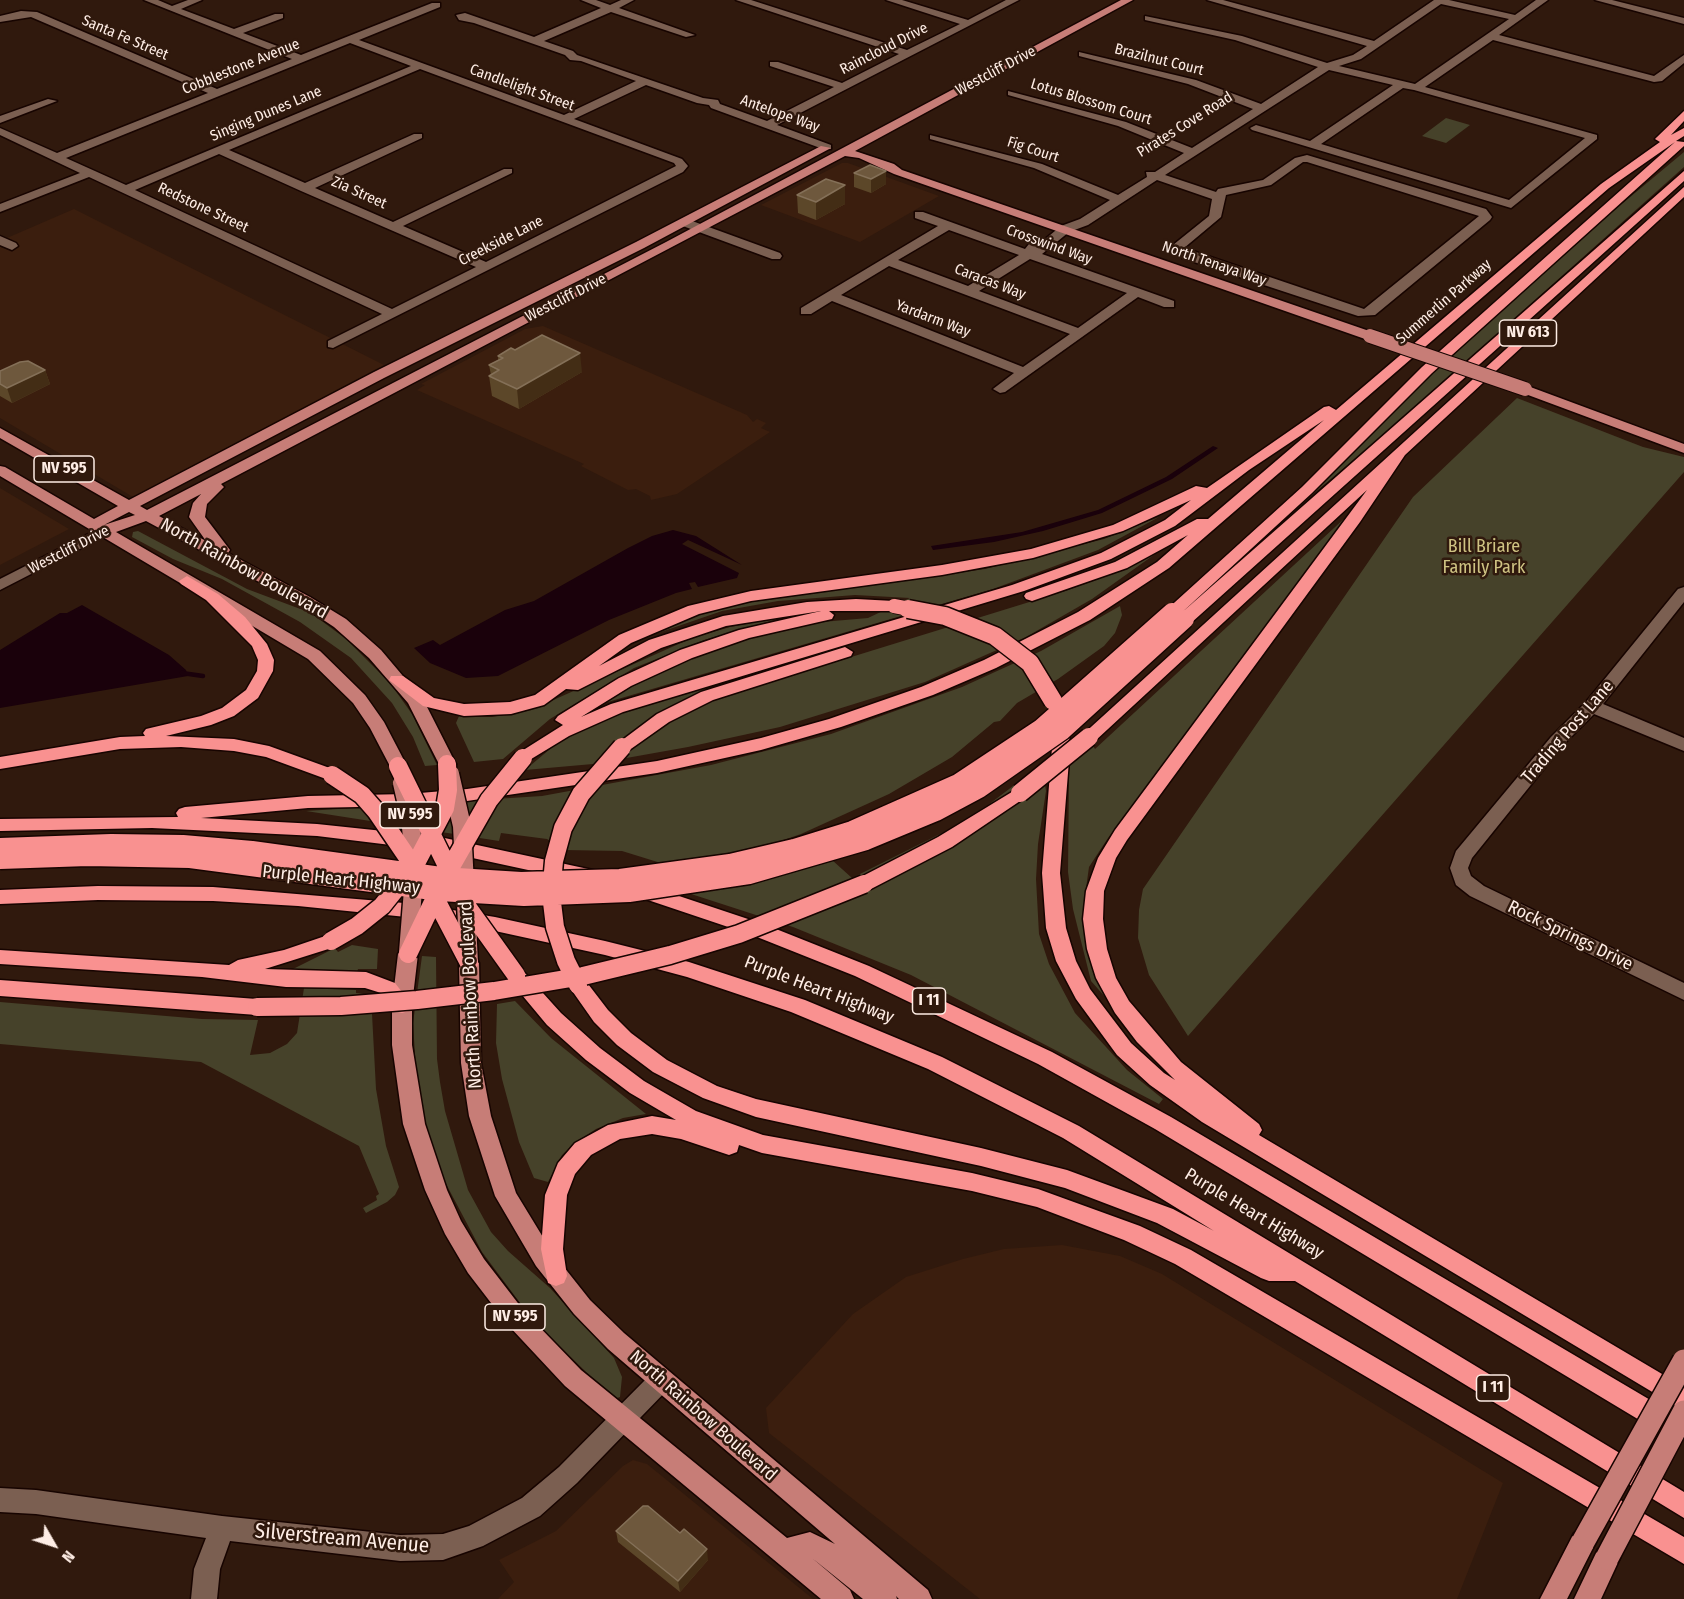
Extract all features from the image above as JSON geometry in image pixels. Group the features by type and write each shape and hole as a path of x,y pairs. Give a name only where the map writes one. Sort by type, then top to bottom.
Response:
{"highway":[{"path":"1647,155 1684,114"},
{"name":"Summerlin Parkway","path":"1233,506 1605,186 1684,131"},
{"path":"0,860 88,857 198,860 440,892 524,897 629,893 749,875 827,854 880,836 936,812 979,789 1062,731 1427,370 1684,141"},
{"path":"0,847 92,843 183,844 252,850 441,876 521,881 600,880 668,873 730,863 794,848 859,827 922,801 978,771 1041,728 1178,615 1684,175"},
{"name":"NV 613","path":"1399,453 1684,191"},
{"path":"523,758 573,726 617,708 1007,591 1086,564 1170,523 1244,467 1396,365"},
{"path":"0,988 257,1007 354,1005 417,1000 576,977 641,962 725,938 792,915 864,884 950,839 1020,794 1089,737 1399,453"},
{"path":"1357,1203 1240,1122 1185,1077 1149,1041 1122,1007 1102,968 1095,939 1093,909 1100,874 1116,843 1355,519 1399,453"},
{"path":"538,700 625,639 687,612 751,596 967,566 1045,550 1147,516 1244,467"},
{"path":"1233,506 1135,558 1078,582 707,696 656,722 622,747 581,794 563,828 554,861 551,894 555,927 566,962 578,985 601,1017 624,1039 660,1066 710,1092 762,1109 1044,1173 1143,1207 1206,1236 1269,1271 1302,1271"},
{"path":"86,823 308,802 408,800 493,792 666,765 794,735 927,691 1048,636 1149,576 1233,506"},
{"path":"0,763 89,747 214,718 241,704 260,683 266,665 259,644 228,609 187,581"},
{"path":"397,680 429,702 457,710 511,708 538,700 655,644 723,621 813,606 894,606 954,618 995,636 1030,663 1053,701 1058,718 1061,747 1051,873 1052,906 1062,950 1083,994 1124,1049 1169,1089 1223,1125 1684,1400"},
{"path":"408,954 462,845 495,791 523,758 565,720 636,676 686,654 785,624 830,615 870,612 894,606"},
{"path":"89,747 151,741 221,744 269,752 332,774 372,805 415,865 469,963"},
{"path":"202,969 256,964 296,954 331,941 357,926 382,906 415,865 433,834 447,800 447,764"},
{"path":"398,766 466,905 516,975 582,1045 625,1079 668,1107 716,1129 762,1144 972,1182 1038,1198 1104,1221 1166,1248 1684,1551"},
{"name":"Purple Heart Highway","path":"0,825 86,823 263,826 440,844 524,860 613,882 780,938 939,1005 1103,1089 1684,1433"},
{"name":"Purple Heart Highway","path":"0,897 194,893 357,904 504,926 688,970 826,1016 971,1080 1071,1132 1684,1506"},
{"path":"0,957 202,969 286,978 370,981 388,988 402,1005"},
{"path":"556,1276 552,1237 558,1187 566,1169 578,1154 609,1134 637,1126 659,1125 752,1152 840,1158"}],"main road":[{"name":"Westcliff Drive","path":"96,529 263,455 701,229 835,150 1105,0"},
{"name":"Westcliff Drive","path":"138,511 291,421 465,331 835,150 1128,0"},
{"name":"North Tenaya Way","path":"835,150 847,159 880,171 892,170 1681,443"},
{"path":"521,304 537,312"},
{"path":"429,369 427,362 454,344 465,331"},
{"name":"North Tenaya Way","path":"1568,404 1590,415 1681,443"},
{"path":"291,421 306,425 332,420"},
{"name":"NV 595","path":"0,432 138,511"},
{"path":"231,560 199,524 198,508 210,492 263,455"},
{"name":"NV 595","path":"0,470 96,529"},
{"name":"North Rainbow Boulevard","path":"138,511 333,618 368,648 418,706 447,764 460,814 469,963 471,1063 485,1138 513,1209 556,1276 604,1330 919,1599"},
{"name":"North Rainbow Boulevard","path":"96,529 292,640 330,669 370,714 398,766 410,818 415,865 402,1005 403,1059 414,1124 429,1173 453,1227 476,1266 516,1318 573,1378 841,1599"},
{"path":"1552,1599 1684,1360"},
{"path":"1587,1599 1606,1558 1684,1412"},
{"path":"784,1552 810,1545 821,1550 884,1599"}],"street":[{"path":"149,0 301,59"},
{"path":"172,9 197,0"},
{"name":"Antelope Way","path":"420,0 463,18 477,20 569,53 574,58 582,58 701,101 706,106 715,106 835,150"},
{"path":"586,0 690,35"},
{"path":"534,41 629,0"},
{"path":"741,0 908,54"},
{"path":"891,0 968,23"},
{"name":"Raincloud Drive","path":"768,125 1014,0"},
{"path":"1212,0 1373,44"},
{"path":"1440,0 1451,6 1514,20"},
{"name":"Pirates Cove Road","path":"969,291 1026,255 1036,253 1062,228 1105,195 1194,152 1326,67 1358,57 1373,44 1440,0"},
{"path":"1417,88 1543,0"},
{"path":"1600,0 1684,21"},
{"name":"Cobblestone Avenue","path":"58,157 351,40 448,10"},
{"name":"Santa Fe Street","path":"0,19 33,14 217,93"},
{"path":"234,33 279,16"},
{"path":"1149,18 1238,38 1326,67 1402,84 1593,137 1511,204 1256,128"},
{"path":"1490,36 1654,79 1684,58"},
{"name":"Candlelight Street","path":"351,40 678,161 682,166"},
{"name":"Pirates Cove Road","path":"1062,228 1084,222 1119,200 1181,147 1313,63 1373,44"},
{"name":"Brazilnut Court","path":"1083,54 1174,77 1261,108"},
{"path":"774,64 843,87"},
{"name":"Singing Dunes Lane","path":"125,190 419,66"},
{"path":"564,119 645,81"},
{"path":"1311,145 1402,84"},
{"name":"Lotus Blossom Court","path":"1012,93 1122,124 1194,152"},
{"path":"0,120 52,101"},
{"name":"Redstone Street","path":"0,131 391,315"},
{"path":"305,188 418,135"},
{"name":"Fig Court","path":"934,137 1038,166 1119,200"},
{"name":"Zia Street","path":"219,150 486,267"},
{"path":"1152,172 1220,194 1267,183 1299,160 1307,158 1482,212 1486,217 1370,312 1363,313 1186,255 1177,249 1179,244 1214,219 1220,194"},
{"name":"Creekside Lane","path":"333,344 679,170 682,166"},
{"path":"394,226 508,171"},
{"path":"0,208 90,173"},
{"name":"Crosswind Way","path":"919,215 1169,304"},
{"path":"684,222 776,256"},
{"path":"806,311 948,225"},
{"path":"0,240 12,246"},
{"name":"Caracas Way","path":"888,261 1080,333"},
{"path":"1000,389 1136,293"},
{"name":"Yardarm Way","path":"831,296 1024,372"},
{"name":"Westcliff Drive","path":"0,574 96,529"},
{"name":"Westcliff Drive","path":"0,585 96,529"},
{"name":"Trading Post Lane","path":"1460,875 1460,862 1463,856 1557,741 1592,706 1684,592"},
{"path":"1592,706 1684,745"},
{"name":"Rock Springs Drive","path":"1460,875 1477,891 1684,992"},
{"name":"Silverstream Avenue","path":"0,1500 36,1502 222,1528 400,1548 443,1547 474,1537 531,1507 568,1475 661,1380"},
{"path":"204,1599 207,1569 222,1528"}],"shaded area":[{"path":"842,163 848,163 939,196 860,242 761,205"},
{"path":"74,209 384,365 133,497 0,418 0,241"},
{"path":"543,326 747,415 753,422 757,419 766,423 761,428 770,432 677,494 651,500 650,496 636,489 628,490 581,466 584,464 417,390 425,385 421,384 525,329"},
{"path":"1213,446 1218,448 1172,479 1102,513 1043,531 994,542 933,550 931,546 1022,532 1098,510 1166,477"},
{"path":"0,488 69,529 0,565"},
{"path":"673,530 696,536 742,565 688,540 682,544 739,573 737,578 698,587 695,582 689,583 692,589 676,593 609,620 498,676 466,678 430,663 414,648 433,640 440,645 505,610 534,601 652,536"},
{"path":"82,605 169,655 186,670 188,676 0,708 0,650 60,613 67,613"},
{"path":"1062,1245 1120,1256 1162,1274 1503,1483 1457,1599 980,1599 769,1433 766,1408 853,1314 906,1277 1004,1249"},
{"path":"633,1460 647,1464 813,1599 498,1599 514,1582 499,1560 556,1531 623,1466"}],"green space":[{"path":"1446,118 1470,125 1446,143 1422,136"},
{"path":"1684,152 1684,167 1386,433 1307,499 1436,369 1611,213"},
{"name":"Bill Briare Family Park","path":"1517,398 1643,447 1684,457 1684,472 1188,1036 1149,975 1138,938 1139,910 1143,889 1413,497"},
{"path":"1347,516 1350,517 1108,838 1089,867 1083,910 1089,948 1106,998 1091,981 1073,909 1068,872 1069,772 1073,739 1083,729 1095,749"},
{"path":"1159,517 1098,550 993,589 601,704 633,684 695,657 744,640 822,622 868,618 910,598 855,595 778,601 722,611 629,643 681,619 724,606 985,569 1104,539"},
{"path":"138,531 247,589 311,613 346,639 390,683 412,714 437,765 425,766 413,737 392,703 351,658 300,622 222,579 173,559 132,537 133,532"},
{"path":"1158,552 1092,599 1026,637 925,682 780,727 593,764 525,770 562,739 624,711 705,687 712,700 1065,591 1115,573"},
{"path":"1120,606 1122,615 1115,633 1104,646 1058,679 1017,703 1000,721 994,722 952,757 889,794 801,834 766,846 832,860 852,878 944,832 988,805 1042,764 1046,791 1038,844 1036,879 1039,934 1049,964 1075,1013 1127,1070 1163,1099 1159,1104 911,975 793,927 620,871 664,864 622,851 564,850 547,839 501,833 499,841 306,811 542,796 711,765 831,734 962,687 1041,651"},
{"path":"792,615 704,640 634,668 550,719 503,759 474,762 456,723 459,716 492,717 531,710 692,638 730,627"},
{"path":"352,945 378,949 377,969 358,969 357,972 291,970 335,948 338,952"},
{"path":"422,956 436,957 437,1059 440,1082 445,1111 468,1190 491,1232 508,1251 550,1288 614,1358 622,1377 620,1397 617,1398 587,1373 532,1319 482,1252 445,1182 423,1120 416,1071 413,1023"},
{"path":"304,988 356,990 356,993 371,995 376,1089 386,1146 399,1187 395,1195 387,1202 366,1213 363,1208 377,1200 376,1196 379,1194 359,1146 201,1062 0,1044 0,1002 202,1019 258,1020 250,1055 270,1053 287,1044 297,1033"},
{"path":"515,1001 551,1038 646,1114 623,1118 596,1129 576,1142 562,1155 548,1182 534,1178 519,1142 502,1079 496,1043 497,1004"}],"building":[{"path":"870,165 886,171 871,179 854,173"},
{"path":"826,179 845,185 816,202 797,195"},
{"path":"542,335 580,353 517,389 489,376 499,370 489,365 503,358 498,356 511,348 515,350"},
{"path":"28,361 45,370 7,388 0,384 0,371"},
{"path":"643,1506 648,1506 680,1533 684,1529 707,1549 678,1581 616,1531"}],"waterway":[{"path":"182,673 203,676"}]}
